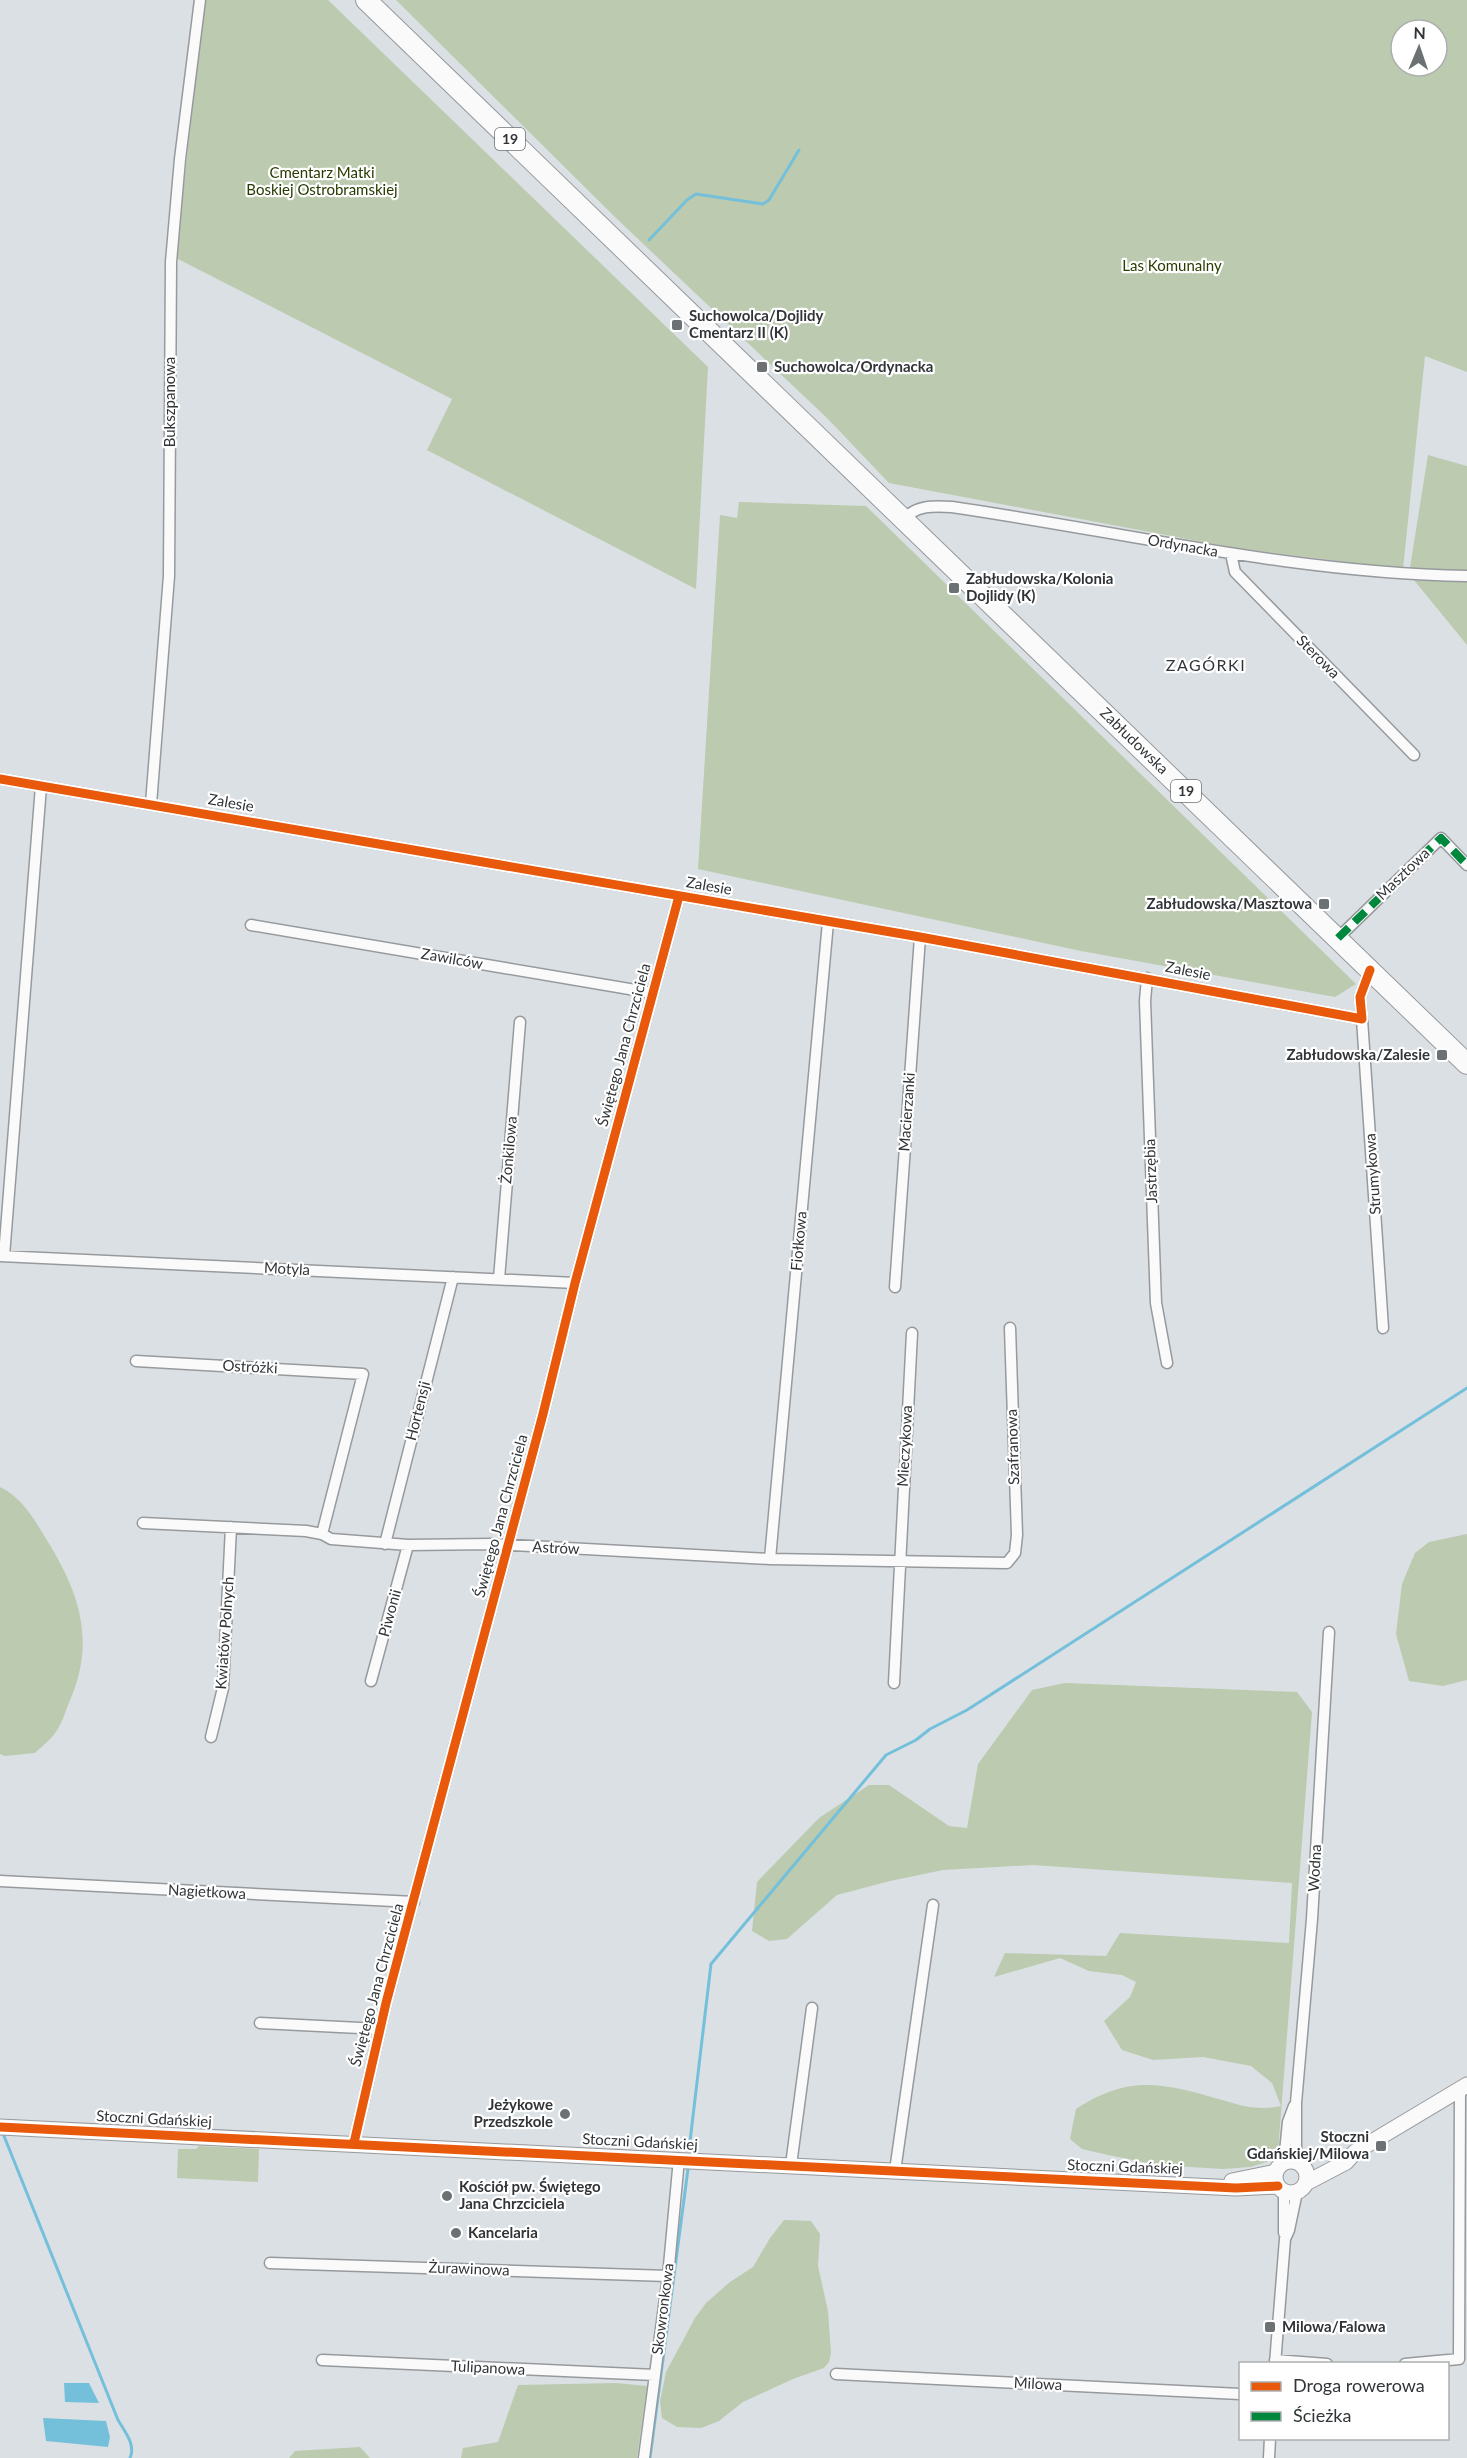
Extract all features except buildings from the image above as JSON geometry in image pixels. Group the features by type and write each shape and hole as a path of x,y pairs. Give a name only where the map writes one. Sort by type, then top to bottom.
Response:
{"highway":[{"name":"19","path":"366,0 904,519"},
{"name":"Zabłudowska","path":"904,519 1467,1064"}],"street":[{"name":"Bukszpanowa","path":"150,804 169,576 171,262 180,159 200,0"},
{"name":"Ordynacka","path":"904,519 911,512 920,508 952,507 1231,554 1408,574 1467,576"},
{"name":"Sterowa","path":"1231,554 1235,572 1414,754"},
{"name":"Zalesie","path":"0,779 920,937 1362,1019"},
{"path":"2,1256 41,786"},
{"name":"Masztowa","path":"1338,938 1441,838 1467,865"},
{"name":"Świętego Jana Chrzciciela","path":"354,2143 380,2029 575,1283 679,896"},
{"name":"Fiołkowa","path":"770,1559 828,922"},
{"name":"Zawilców","path":"250,925 652,993"},
{"name":"Macierzanki","path":"895,1287 920,937"},
{"path":"1362,1019 1360,997 1370,970"},
{"name":"Jastrzębia","path":"1147,978 1145,1001 1156,1303 1167,1363"},
{"name":"Strumykowa","path":"1362,1019 1383,1328"},
{"name":"Żonkilowa","path":"499,1279 520,1022"},
{"name":"Motyla","path":"2,1256 575,1283"},
{"name":"Hortensji","path":"385,1544 453,1277"},
{"name":"Szafranowa","path":"1006,1563 1015,1552 1017,1535 1010,1328"},
{"name":"Mieczykowa","path":"894,1683 912,1333"},
{"name":"Ostróżki","path":"136,1361 363,1374 322,1534"},
{"name":"Astrów","path":"143,1523 322,1534 331,1539 385,1544 508,1545 770,1559 1006,1563"},
{"name":"Kwiatów Polnych","path":"211,1737 223,1688 231,1527"},
{"name":"Piwonii","path":"371,1681 408,1545"},
{"name":"Wodna","path":"1291,2177 1312,1919 1329,1632"},
{"name":"Nagietkowa","path":"0,1881 414,1902"},
{"path":"895,2171 933,1905"},
{"path":"791,2165 812,2008"},
{"path":"260,2023 380,2029"},
{"path":"1423,2362 1459,2358 1464,2087"},
{"name":"Stoczni Gdańskiej","path":"0,2127 1215,2186 1291,2177 1355,2152 1464,2087"},
{"name":"Skowronkowa","path":"644,2458 668,2276 679,2159"},
{"path":"1275,2362 1285,2239 1283,2229 1291,2177"},
{"name":"Żurawinowa","path":"270,2263 668,2276"},
{"name":"Tulipanowa","path":"322,2360 655,2375"},
{"name":"Milowa","path":"836,2374 1239,2394"},
{"path":"1269,2458 1270,2440"}],"green space":[{"name":"Cmentarz Matki Boskiej Ostrobramskiej","path":"204,0 328,0 708,367 696,589 427,450 452,399 176,258"},
{"name":"Las Komunalny","path":"396,0 1467,0 1467,372 1425,356 1403,569 1235,548 889,483 827,418 617,219"},
{"path":"1428,455 1467,466 1467,645 1409,574"},
{"path":"739,502 866,506 1356,984 1335,997 1081,951 698,869 720,515 737,518"},
{"path":"0,1487 26,1508 57,1558 75,1598 83,1639 82,1660 77,1682 55,1733 35,1753 5,1756 0,1754"},
{"path":"1467,1534 1467,1680 1443,1686 1409,1681 1396,1634 1402,1584 1415,1553 1429,1542"},
{"path":"1065,1683 1297,1692 1312,1712 1278,2152 1267,2162 1250,2167 1223,2169 1158,2165 1082,2149 1070,2139 1076,2109 1113,2090 1130,2086 1147,2085 1182,2089 1251,2107 1281,2106 1272,2083 1251,2066 1203,2057 1153,2060 1122,2050 1104,2021 1130,1997 1136,1982 1122,1975 1089,1971 1060,1958 994,1977 1005,1953 1106,1956 1120,1933 1289,1943 1292,1883 1033,1865 943,1870 837,1895 787,1939 769,1941 752,1931 757,1882 819,1818 869,1785 889,1785 949,1826 967,1828 978,1764 1032,1690"},
{"path":"199,2146 259,2149 258,2182 177,2178 178,2149 196,2149"},
{"path":"784,2220 811,2221 820,2234 818,2266 828,2311 831,2353 829,2362 824,2368 793,2379 743,2402 719,2421 701,2428 677,2427 662,2418 660,2401 666,2372 695,2318 706,2303 730,2282 753,2267"},
{"path":"616,2383 647,2386 637,2458 461,2458 463,2448 498,2442 518,2385"},
{"path":"360,2447 370,2458 289,2458 295,2451"}],"water":[{"path":"64,2383 89,2383 99,2403 65,2402"},
{"path":"43,2418 106,2421 110,2437 108,2447 46,2441"}],"waterway":[{"path":"649,240 687,200 696,194 763,204 769,200 799,150"},
{"path":"689,2150 711,1964 886,1755 967,1710 1467,1388"},
{"path":"4,2136 118,2420 129,2439 132,2448 130,2458"},
{"path":"650,2458 688,2169"}],"marked path":[{"path":"1338,938 1441,838 1467,865"}],"cycle path":[{"path":"0,779 920,937 1362,1019 1360,997 1370,970"},
{"path":"354,2143 386,2003 679,896"},
{"path":"0,2127 1236,2188 1278,2186"}],"place":[{"name":"Suchowolca/Dojlidy Cmentarz II (K)","path":"677,325"},
{"name":"Suchowolca/Ordynacka","path":"762,367"},
{"name":"Zabłudowska/Kolonia Dojlidy (K)","path":"954,588"},
{"name":"Zabłudowska/Masztowa","path":"1324,904"},
{"name":"Zabłudowska/Zalesie","path":"1442,1055"},
{"name":"Jeżykowe Przedszkole","path":"565,2114"},
{"name":"Stoczni Gdańskiej/Milowa","path":"1381,2146"},
{"name":"Kościół pw. Świętego Jana Chrzciciela","path":"447,2196"},
{"name":"Kancelaria","path":"456,2233"},
{"name":"Milowa/Falowa","path":"1270,2327"}],"district":[{"name":"ZAGÓRKI","path":"1206,665"}]}
